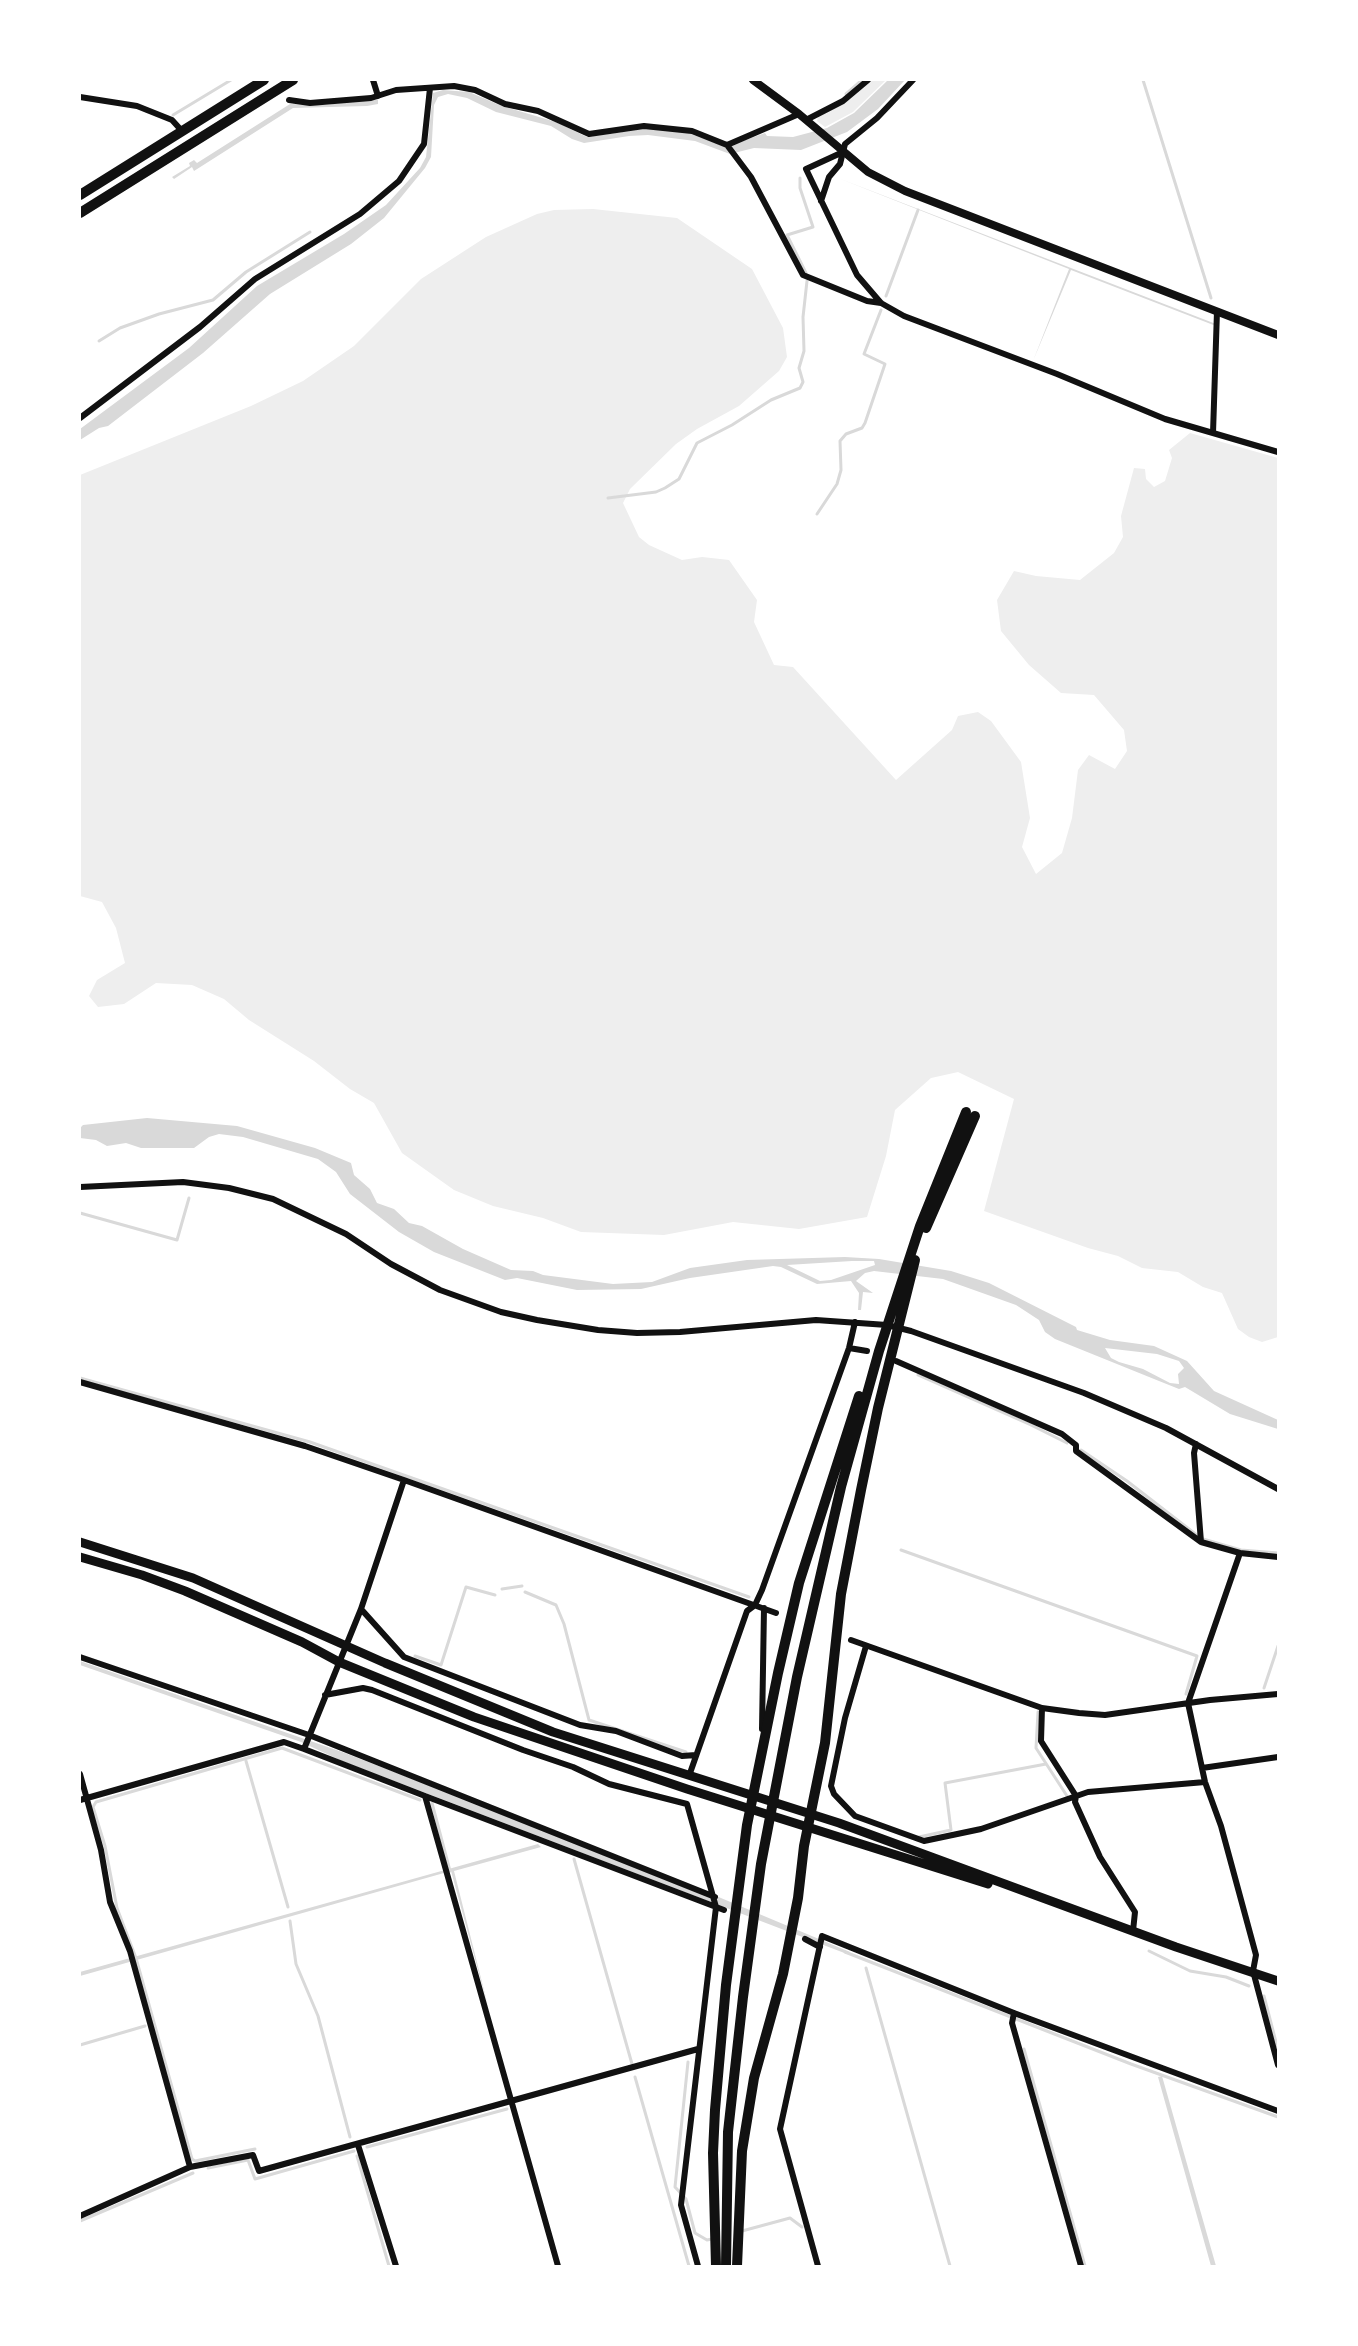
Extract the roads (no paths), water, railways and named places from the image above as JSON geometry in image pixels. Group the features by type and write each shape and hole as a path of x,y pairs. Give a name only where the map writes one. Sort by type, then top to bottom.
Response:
{"highway":[{"path":"80,195 264,80"},
{"path":"80,213 293,80"},
{"path":"716,2266 713,2143 733,1919 750,1809 778,1673 799,1583 840,1486 912,1259 935,1197 971,1114"},
{"path":"735,2266 732,2195 734,2071 764,1864 840,1486 886,1308 912,1259"},
{"path":"726,2266 732,2195 754,2078 783,1974 798,1898 810,1814 825,1743 837,1628 861,1490 912,1259"}],"main road":[{"path":"753,80 834,142 868,172 905,191 1278,335"},
{"path":"80,1542 193,1578 342,1654 474,1717 687,1789 914,1856 1031,1894 1278,1981"},
{"path":"80,1557 142,1575 185,1591 302,1642 342,1654 553,1732 810,1814 914,1856"}],"street":[{"path":"373,80 378,96"},
{"path":"727,145 806,120 843,101 868,80"},
{"path":"821,201 829,177 840,164 845,144 877,118 913,80"},
{"path":"289,100 310,103 378,96 408,88 454,86 475,90 505,104 538,111 589,134 631,127 656,126 692,131 727,145 751,177 803,274 867,301 881,303"},
{"path":"80,418 192,333 255,279 360,214 399,181 424,144 430,88"},
{"path":"80,97 137,106 172,120 182,131"},
{"path":"843,152 806,169 857,275 881,303 904,316 1057,374 1165,419 1278,452"},
{"path":"1213,433 1217,311"},
{"path":"80,1188 183,1182 229,1188 273,1199 316,1218 440,1290 501,1312 547,1322 637,1333 680,1332 816,1320 855,1322 911,1331 1084,1393 1166,1428 1278,1489"},
{"path":"689,1776 747,1611 755,1605 762,1590 849,1348 855,1322"},
{"path":"849,1348 867,1352"},
{"path":"896,1361 1062,1434 1076,1445 1076,1451 1201,1542 1240,1553 1278,1557"},
{"path":"80,1382 305,1446 405,1479 776,1612"},
{"path":"1196,1444 1194,1453 1201,1542"},
{"path":"304,1749 361,1609 405,1479"},
{"path":"1240,1553 1188,1703 1205,1782 1221,1826 1256,1955 1253,1971 1278,2065"},
{"path":"762,1756 764,1608"},
{"path":"361,1609 404,1658 580,1725 616,1731 682,1756 696,1755"},
{"path":"851,1640 1042,1708 1105,1715 1188,1703 1278,1694"},
{"path":"866,1646 845,1718 831,1786 834,1794 855,1816 924,1841 981,1829 1088,1792 1205,1782"},
{"path":"80,1657 309,1736 715,1897"},
{"path":"325,1695 363,1688 372,1690 523,1750 573,1767 609,1784 687,1804"},
{"path":"1042,1708 1041,1741 1076,1796 1075,1802 1091,1838 1135,1912 1133,1931"},
{"path":"83,1799 284,1742 724,1910"},
{"path":"1202,1768 1278,1757"},
{"path":"80,1774 83,1799 101,1850 114,1917 129,1951 190,2167"},
{"path":"687,1789 687,1804 716,1907 681,2205 698,2266"},
{"path":"425,1796 558,2266"},
{"path":"914,1856 924,1841"},
{"path":"818,2266 780,2129 822,1936 1014,2013 1278,2111"},
{"path":"805,1939 820,1947"},
{"path":"1014,2013 1012,2023 1081,2266"},
{"path":"80,2216 190,2167 253,2155 259,2171 698,2049"},
{"path":"358,2145 396,2266"}],"waterway":[{"path":"173,115 231,80"},
{"path":"846,94 862,80"},
{"path":"1143,80 1211,298"},
{"path":"800,178 800,188 813,227 787,235 806,273"},
{"path":"886,296 918,210"},
{"path":"99,341 120,328 159,314 213,300 246,272 310,232"},
{"path":"608,498 656,492 665,488 679,479 697,443 732,425 771,400 800,388 803,382 799,368 804,351 803,317 807,281"},
{"path":"817,514 837,484 841,470 840,441 846,434 862,428 865,423 885,364 864,354 881,310"},
{"path":"80,1213 177,1240 189,1198"},
{"path":"918,1375 1067,1443"},
{"path":"80,1378 310,1442 749,1597"},
{"path":"1081,1450 1127,1481 1198,1536"},
{"path":"1203,1539 1241,1550 1278,1553"},
{"path":"901,1550 1197,1656 1186,1694"},
{"path":"502,1589 522,1586"},
{"path":"415,1656 441,1665 466,1587 495,1595"},
{"path":"525,1592 556,1605 564,1624 589,1720 686,1752"},
{"path":"1264,1688 1278,1646"},
{"path":"1038,1712 1036,1748 1067,1796"},
{"path":"255,2149 195,2161 192,2159 136,1958 117,1908 105,1846 93,1807 96,1802 282,1748 420,1800"},
{"path":"246,1761 288,1907"},
{"path":"919,1837 951,1830 945,1783 1046,1764"},
{"path":"432,1803 450,1871"},
{"path":"574,1859 632,2064"},
{"path":"290,1921 296,1964 318,2016 350,2137"},
{"path":"1149,1951 1190,1971 1226,1977 1249,1986"},
{"path":"845,1952 1131,2064 1278,2117"},
{"path":"866,1968 950,2266"},
{"path":"1264,1996 1277,2046"},
{"path":"80,2045 145,2026"},
{"path":"1024,2049 1085,2266"},
{"path":"688,2062 675,2187 686,2199 695,2233 707,2240 712,2239"},
{"path":"635,2077 689,2266"},
{"path":"367,2147 507,2109"},
{"path":"208,2168 248,2160 255,2179 354,2151"},
{"path":"357,2156 389,2266"},
{"path":"80,2221 193,2173"},
{"path":"742,2231 790,2218 802,2227"}]}
